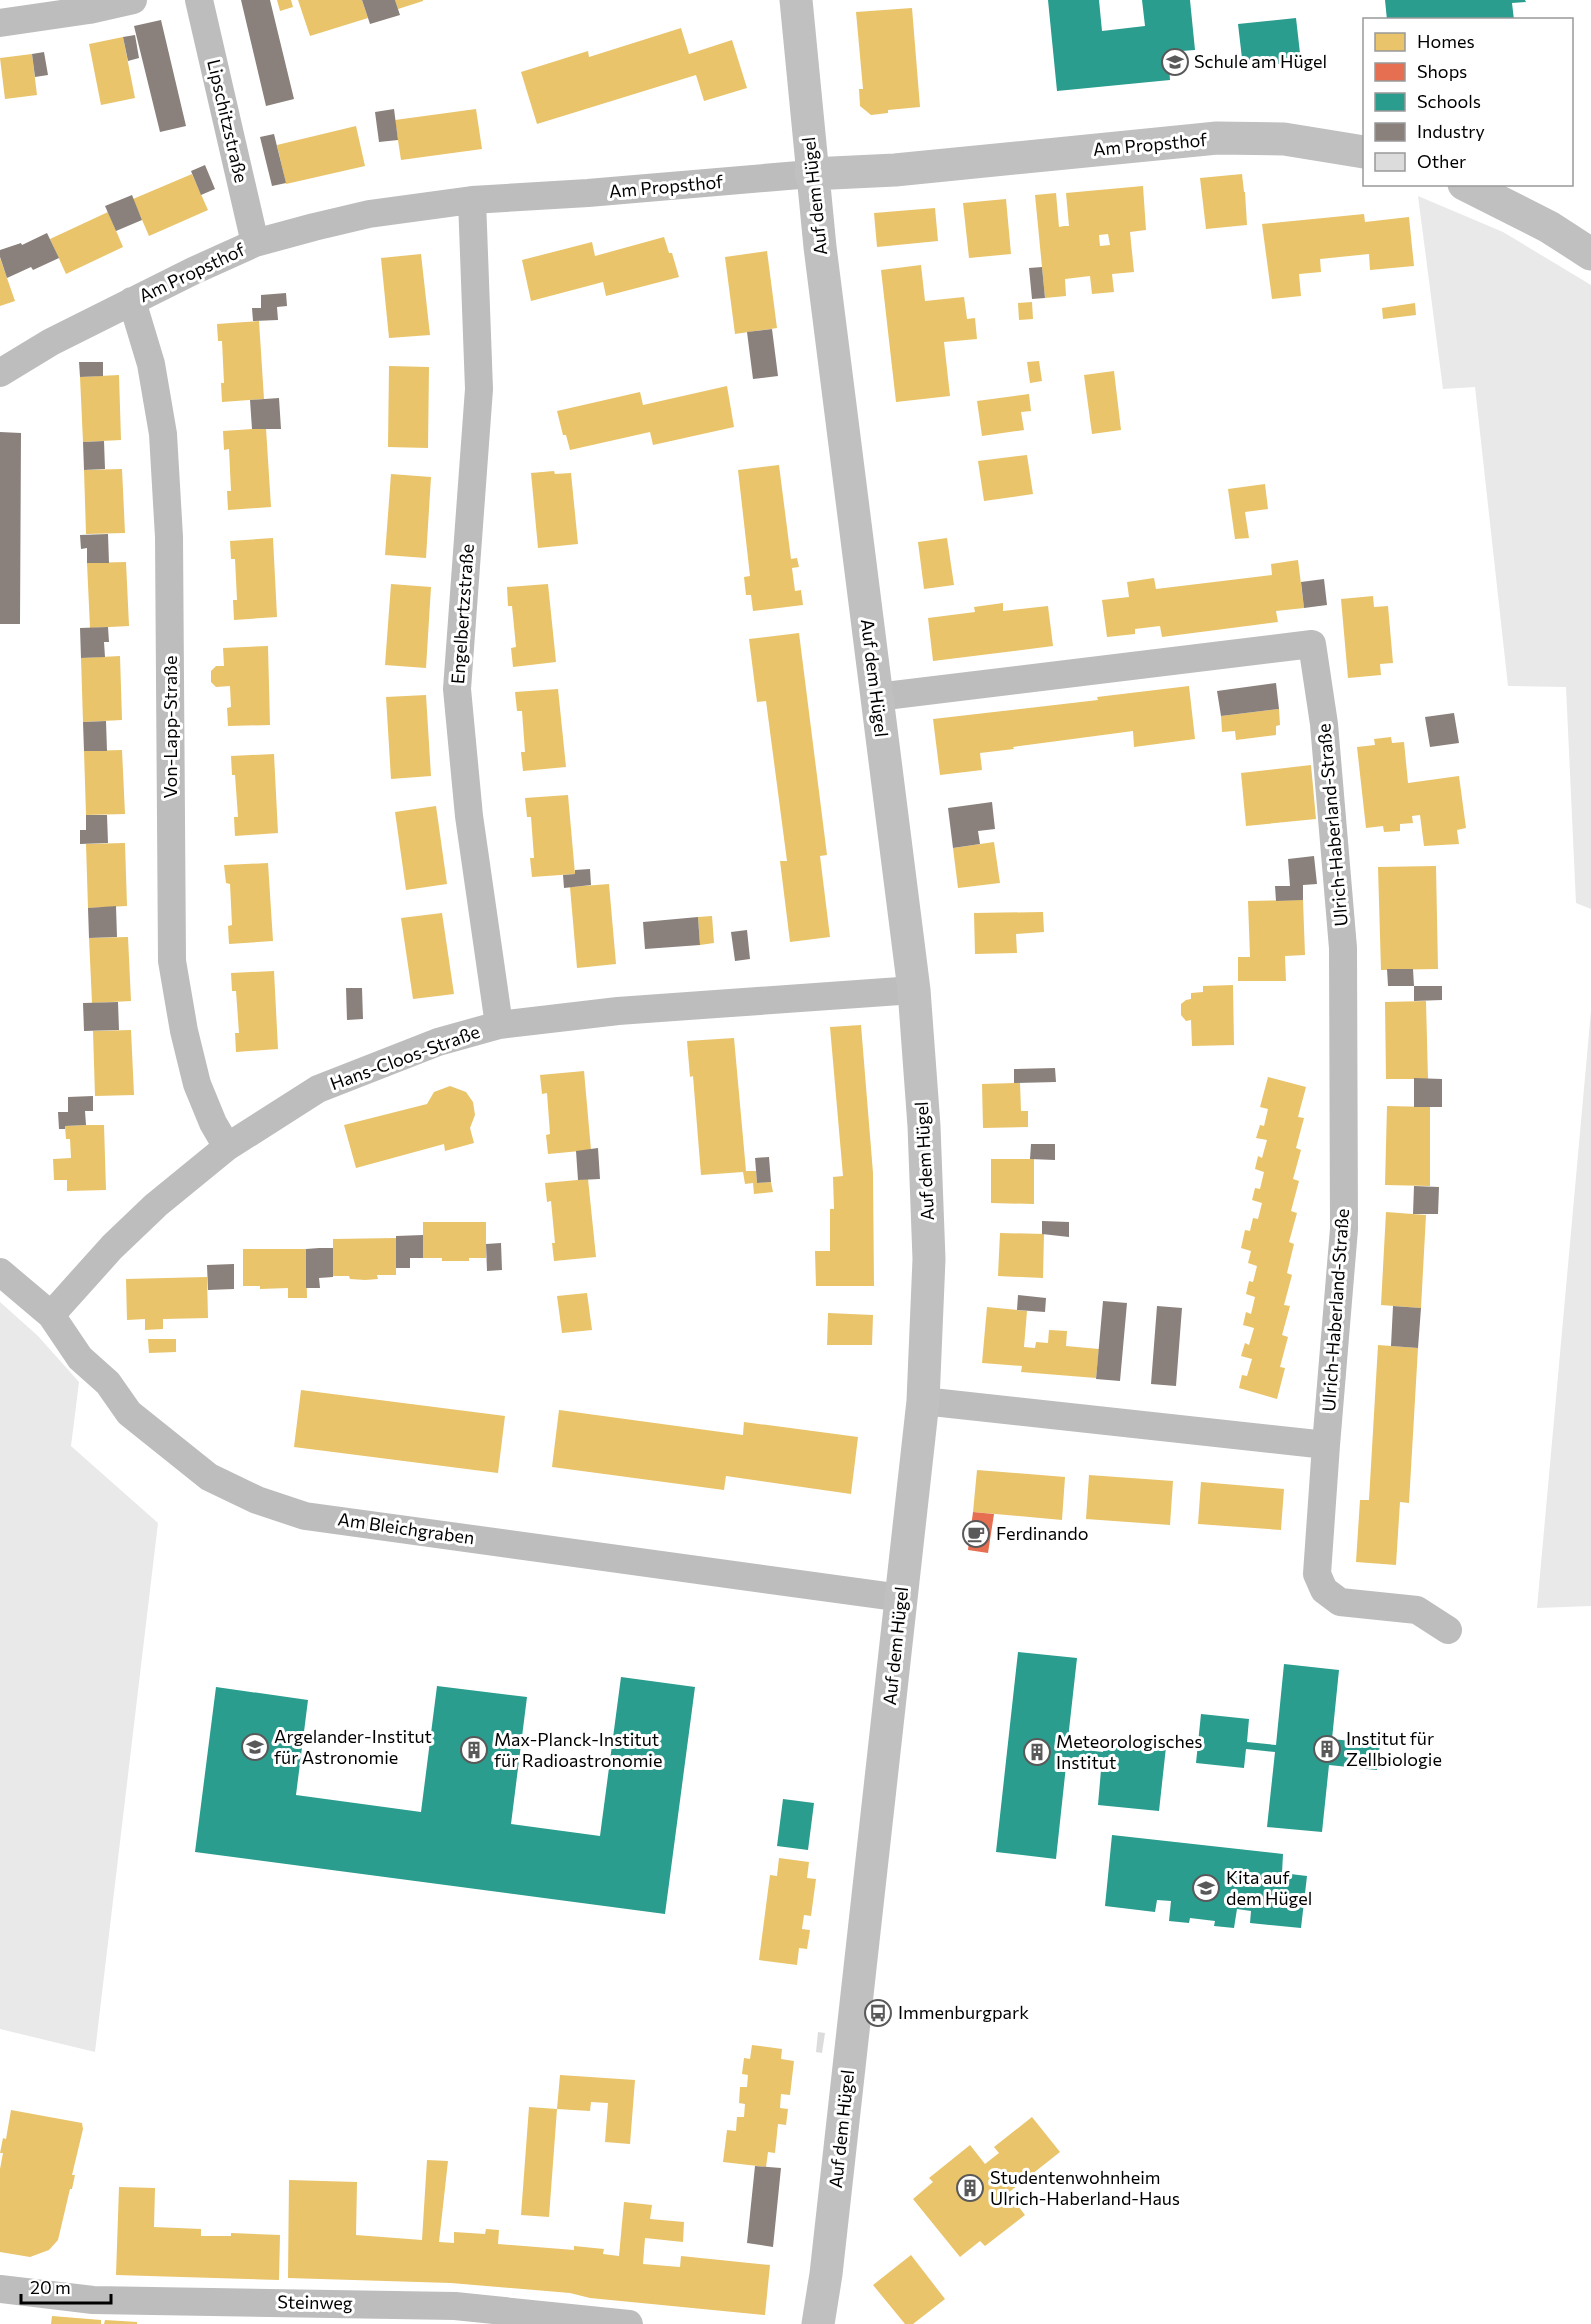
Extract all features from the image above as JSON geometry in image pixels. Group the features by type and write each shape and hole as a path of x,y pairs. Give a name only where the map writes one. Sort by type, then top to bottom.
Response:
{"street":[{"path":"0,23 89,10 133,0"},
{"name":"Lipschitzstraße","path":"199,0 255,243"},
{"name":"Auf dem Hügel","path":"796,0 811,174 914,990 924,1126 929,1259 923,1401 818,2324"},
{"name":"Am Propsthof","path":"0,373 51,342 255,243 369,214 472,200 588,194 811,174 896,170 1217,138 1284,139 1363,152"},
{"path":"1468,186 1549,227 1591,254"},
{"name":"Engelbertzstraße","path":"472,200 479,389 457,689 469,816 499,1025"},
{"name":"Von-Lapp-Straße","path":"132,301 151,364 163,434 169,526 172,961 184,1031 197,1084 213,1123 227,1147"},
{"name":"Ulrich-Haberland-Straße","path":"877,697 1312,644 1324,724 1343,948 1344,1229 1317,1574 1324,1590 1340,1602 1417,1610 1448,1630"},
{"name":"Hans-Cloos-Straße","path":"51,1315 112,1247 149,1212 227,1147 318,1089 438,1042 499,1025 618,1011 914,990"},
{"name":"Am Bleichgraben","path":"0,1272 51,1315 80,1358 108,1383 129,1413 209,1478 257,1500 305,1516 902,1598"},
{"path":"923,1401 1326,1445"},
{"name":"Steinweg","path":"0,2289 93,2300 455,2306 629,2324"}],"shaded area":[{"path":"1418,196 1503,232 1591,285 1591,909 1576,903 1566,687 1508,686 1475,387 1443,389"},
{"path":"1591,1011 1591,1606 1537,1608"},
{"path":"0,1302 38,1336 79,1382 71,1446 158,1523 95,2052 0,2029"}],"building: Homes":[{"path":"277,0 291,0 293,7 280,11"},
{"path":"298,0 362,0 368,18 310,36"},
{"path":"395,0 423,0 423,1 398,9"},
{"path":"912,8 920,107 888,110 888,113 871,115 860,106 859,89 863,89 856,12"},
{"path":"681,28 689,54 732,40 747,88 704,101 696,75 537,124 521,72 588,51 589,57"},
{"path":"123,37 135,98 101,105 89,44"},
{"path":"32,54 37,95 5,99 0,58"},
{"path":"476,109 482,149 401,160 395,120"},
{"path":"356,126 365,166 286,184 277,145"},
{"path":"192,174 208,210 149,236 133,199"},
{"path":"1242,174 1247,225 1206,229 1200,178"},
{"path":"1143,186 1146,230 1130,232 1134,272 1112,274 1114,292 1092,294 1090,276 1065,279 1066,296 1045,298 1035,195 1056,193 1059,227 1069,226 1066,193","holes":["1108,234 1110,245 1100,246 1099,235"]},
{"path":"1006,199 1011,254 969,258 963,203"},
{"path":"935,208 938,241 877,247 874,213"},
{"path":"108,212 123,247 66,274 50,239"},
{"path":"1364,214 1365,222 1409,217 1414,266 1370,270 1369,254 1320,259 1321,272 1299,274 1301,296 1272,299 1262,224"},
{"path":"664,237 669,253 672,253 679,277 606,296 603,282 531,301 522,260 592,242 595,256"},
{"path":"767,251 777,328 735,334 725,257"},
{"path":"421,254 430,335 389,338 381,258"},
{"path":"0,258 15,301 0,306"},
{"path":"921,265 925,301 964,297 967,319 975,318 977,339 944,342 950,396 896,402 881,270"},
{"path":"1032,302 1033,319 1019,320 1018,303"},
{"path":"1415,303 1416,315 1383,319 1382,308"},
{"path":"259,321 264,399 222,402 221,383 224,383 222,341 218,341 217,324"},
{"path":"1039,361 1042,381 1030,383 1027,362"},
{"path":"389,366 429,367 428,448 388,447"},
{"path":"1114,371 1121,430 1092,434 1084,375"},
{"path":"119,375 121,440 83,442 80,377"},
{"path":"727,386 734,427 653,445 650,432 570,450 566,435 563,435 557,411 640,392 643,405"},
{"path":"1029,394 1031,411 1021,412 1024,430 982,436 977,401"},
{"path":"266,428 271,507 228,510 227,491 231,491 229,449 224,450 223,431"},
{"path":"1027,455 1033,494 984,501 978,461"},
{"path":"779,465 791,559 797,558 799,567 792,568 795,591 801,590 803,605 753,611 751,595 746,595 744,577 750,576 738,470"},
{"path":"122,469 125,533 86,534 84,470"},
{"path":"554,471 555,474 571,473 578,544 538,548 531,473"},
{"path":"391,474 431,477 426,558 385,555"},
{"path":"1265,484 1268,509 1245,512 1249,538 1235,539 1228,489"},
{"path":"273,538 277,617 234,620 233,600 237,600 235,559 231,559 230,541"},
{"path":"947,538 954,585 924,589 918,542"},
{"path":"1298,560 1304,608 1276,611 1278,622 1162,637 1160,626 1135,629 1135,634 1107,637 1102,600 1129,597 1127,582 1154,578 1156,589 1272,575 1271,564"},
{"path":"126,562 129,626 90,628 87,563"},
{"path":"391,584 431,587 426,668 385,665"},
{"path":"548,584 556,662 513,667 511,648 516,647 512,606 508,606 507,587"},
{"path":"1373,596 1374,607 1388,606 1393,663 1380,664 1381,675 1348,678 1341,599"},
{"path":"1003,603 1003,611 1048,606 1053,646 933,661 928,618 975,612 974,607"},
{"path":"799,633 827,855 820,856 830,937 790,942 780,861 787,861 766,701 757,702 749,639"},
{"path":"268,646 270,725 228,726 227,708 231,707 230,686 216,687 211,682 211,671 216,666 224,666 223,648"},
{"path":"120,656 122,720 83,722 81,658"},
{"path":"1189,686 1195,739 1134,747 1133,731 1013,747 1014,749 980,753 982,770 940,775 933,719 1098,700 1097,697"},
{"path":"558,689 566,767 523,771 521,752 525,752 522,711 517,711 515,692"},
{"path":"426,695 431,776 391,779 386,697"},
{"path":"1279,709 1280,725 1276,726 1276,735 1236,740 1235,731 1222,732 1221,716"},
{"path":"1391,737 1392,743 1404,742 1408,783 1459,776 1466,828 1457,830 1459,844 1424,846 1420,815 1412,816 1413,823 1400,824 1400,831 1384,832 1383,826 1366,828 1357,747 1375,745 1374,739"},
{"path":"122,750 125,814 86,815 84,751"},
{"path":"274,754 278,833 235,836 234,817 238,817 235,775 232,775 231,756"},
{"path":"1311,765 1316,819 1246,826 1241,773"},
{"path":"568,795 575,874 532,877 530,858 534,858 531,817 527,817 525,798"},
{"path":"436,806 447,884 406,890 395,812"},
{"path":"994,842 1000,883 958,888 953,848"},
{"path":"125,843 127,906 88,908 86,844"},
{"path":"268,863 273,941 229,944 228,926 232,925 230,884 226,883 224,865"},
{"path":"1436,866 1438,969 1381,970 1378,867"},
{"path":"609,884 616,964 577,968 570,887"},
{"path":"1303,900 1305,955 1285,956 1286,981 1238,981 1238,957 1250,957 1248,901"},
{"path":"1043,912 1044,932 1016,934 1017,953 975,954 974,913"},
{"path":"442,913 454,994 413,999 401,918"},
{"path":"712,916 714,943 700,945 698,917"},
{"path":"128,937 131,1001 92,1003 89,938"},
{"path":"274,971 278,1049 236,1052 235,1033 239,1033 236,991 232,991 231,973"},
{"path":"1233,985 1234,1045 1192,1046 1191,1020 1186,1021 1181,1015 1181,1004 1191,999 1191,993 1203,992 1203,986"},
{"path":"1426,1001 1428,1079 1386,1079 1385,1002"},
{"path":"861,1025 873,1173 874,1286 816,1286 815,1251 830,1251 830,1209 834,1209 833,1177 843,1176 830,1027"},
{"path":"131,1030 134,1095 95,1096 93,1031"},
{"path":"734,1038 746,1171 756,1171 757,1183 771,1182 773,1192 754,1194 753,1183 745,1184 743,1172 701,1175 693,1076 690,1077 687,1041"},
{"path":"584,1071 591,1150 548,1154 546,1135 550,1134 547,1093 542,1094 540,1075"},
{"path":"1268,1077 1306,1087 1298,1117 1304,1118 1296,1148 1301,1150 1293,1179 1299,1181 1291,1211 1297,1213 1289,1242 1294,1244 1287,1273 1292,1275 1284,1305 1290,1306 1282,1335 1288,1337 1280,1367 1285,1368 1277,1399 1239,1388 1242,1375 1247,1376 1252,1359 1241,1356 1245,1343 1249,1345 1254,1328 1243,1325 1246,1312 1251,1314 1255,1297 1246,1294 1249,1281 1253,1282 1257,1266 1248,1263 1251,1251 1241,1248 1245,1230 1250,1231 1253,1218 1258,1219 1262,1203 1252,1200 1255,1188 1260,1189 1264,1172 1255,1169 1258,1156 1262,1158 1267,1140 1256,1138 1260,1125 1264,1126 1268,1109 1260,1107"},
{"path":"1020,1083 1021,1111 1028,1111 1028,1127 983,1128 982,1084"},
{"path":"450,1086 466,1092 473,1102 475,1115 470,1128 474,1143 445,1151 444,1144 356,1168 344,1125 427,1104 434,1092"},
{"path":"1387,1106 1430,1107 1430,1186 1385,1185"},
{"path":"104,1125 106,1190 67,1191 67,1180 54,1180 53,1159 71,1158 70,1139 66,1139 65,1126"},
{"path":"991,1159 1034,1159 1034,1204 991,1203"},
{"path":"588,1179 596,1257 554,1261 552,1243 555,1243 551,1201 547,1202 545,1183"},
{"path":"1386,1212 1426,1215 1421,1308 1381,1305"},
{"path":"423,1222 486,1222 486,1258 469,1258 469,1261 442,1261 442,1258 423,1258"},
{"path":"1000,1233 1044,1234 1043,1278 998,1276"},
{"path":"396,1238 396,1275 377,1275 378,1279 365,1280 350,1279 349,1276 333,1276 333,1239"},
{"path":"243,1249 306,1249 307,1298 288,1298 288,1288 260,1289 260,1286 243,1286"},
{"path":"207,1277 208,1318 163,1319 163,1329 145,1330 145,1319 127,1320 126,1279"},
{"path":"587,1293 592,1330 562,1333 557,1296"},
{"path":"987,1307 1027,1311 1024,1347 1035,1348 1036,1342 1048,1343 1049,1330 1067,1331 1066,1346 1099,1349 1096,1378 1021,1372 1022,1366 982,1363"},
{"path":"828,1313 873,1315 872,1345 827,1345"},
{"path":"148,1339 176,1339 176,1352 149,1353"},
{"path":"1378,1345 1418,1348 1409,1503 1400,1502 1396,1565 1356,1562 1360,1500 1369,1500"},
{"path":"301,1390 505,1416 498,1473 294,1447"},
{"path":"559,1410 743,1435 744,1422 858,1437 851,1494 726,1476 724,1490 552,1467"},
{"path":"977,1470 1065,1477 1062,1520 973,1512"},
{"path":"1089,1475 1173,1481 1170,1525 1086,1519"},
{"path":"1201,1482 1284,1489 1281,1530 1198,1524"},
{"path":"779,1858 809,1862 807,1878 816,1879 811,1916 804,1915 802,1929 810,1930 807,1949 799,1948 797,1965 759,1960 770,1875 777,1876"},
{"path":"752,2045 782,2049 781,2059 794,2061 790,2095 781,2094 780,2108 788,2109 786,2125 778,2124 775,2153 768,2152 766,2167 723,2162 727,2130 736,2131 737,2117 744,2117 745,2104 739,2103 740,2087 747,2087 748,2075 742,2074 744,2058 750,2059"},
{"path":"560,2075 635,2080 630,2144 605,2142 608,2103 591,2102 590,2111 557,2109"},
{"path":"529,2107 557,2109 549,2217 521,2215"},
{"path":"11,2110 82,2123 83,2129 72,2175 75,2175 72,2189 70,2189 58,2240 49,2250 30,2257 0,2252 0,2169 3,2153 0,2153 3,2138 6,2139"},
{"name":"Studentenwohnheim Ulrich-Haberland-Haus","path":"1032,2117 1060,2152 1008,2193 1025,2215 985,2246 980,2241 960,2257 913,2199 933,2182 929,2178 970,2145 985,2164 999,2153 994,2147"},
{"path":"427,2160 448,2161 439,2242 454,2243 454,2232 485,2234 486,2229 499,2230 498,2244 574,2250 574,2246 604,2249 603,2254 619,2256 624,2202 652,2205 650,2219 684,2222 683,2242 645,2238 643,2264 680,2267 681,2256 770,2265 765,2315 590,2298 570,2293 451,2283 288,2278 289,2180 357,2182 356,2235 422,2240"},
{"path":"119,2187 155,2188 154,2227 201,2229 201,2236 231,2236 231,2233 280,2235 279,2280 116,2275"},
{"path":"911,2255 945,2299 913,2324 905,2324 873,2285"},
{"path":"52,2316 101,2320 101,2324 51,2324"},
{"path":"105,2320 137,2322 137,2324 104,2324"}],"building: Shops":[{"path":"973,1512 994,1514 988,1553 968,1550"}],"building: Schools":[{"path":"1048,0 1099,0 1102,31 1145,26 1142,0 1190,0 1195,50 1168,52 1170,80 1057,91"},
{"path":"1385,0 1525,0 1526,2 1512,3 1514,18 1387,18"},
{"path":"1296,18 1301,62 1243,67 1238,24"},
{"name":"Meteorologisches Institut","path":"1018,1652 1077,1658 1067,1748 1103,1752 1104,1741 1166,1747 1159,1811 1098,1805 1101,1770 1066,1766 1056,1859 996,1852"},
{"name":"Institut für Zellbiologie","path":"1284,1664 1339,1670 1332,1739 1380,1744 1377,1770 1329,1765 1322,1832 1267,1827 1275,1752 1246,1749 1244,1768 1196,1763 1201,1714 1249,1719 1247,1742 1276,1745"},
{"name":"Max-Planck-Institut für Radioastronomie","path":"621,1677 695,1687 665,1914 195,1852 216,1687 308,1700 296,1795 421,1812 437,1686 527,1697 511,1824 600,1836"},
{"path":"783,1799 814,1803 808,1850 777,1846"},
{"name":"Kita auf dem Hügel","path":"1112,1835 1283,1854 1282,1873 1307,1876 1301,1928 1250,1923 1251,1911 1237,1909 1234,1928 1214,1926 1215,1921 1190,1918 1189,1923 1169,1921 1171,1901 1157,1900 1155,1912 1105,1906"}],"building: Industry":[{"path":"241,0 270,0 294,99 266,106"},
{"path":"362,0 395,0 400,15 370,24"},
{"path":"161,20 186,126 160,132 134,26"},
{"path":"135,35 139,58 128,61 123,37"},
{"path":"44,52 48,75 35,77 32,54"},
{"path":"394,109 398,140 379,142 375,112"},
{"path":"274,134 286,183 272,186 260,137"},
{"path":"205,165 215,189 201,195 191,171"},
{"path":"132,195 142,220 116,231 105,206"},
{"path":"47,233 59,258 33,270 31,267 7,278 0,250 21,243 22,245"},
{"path":"1042,267 1045,298 1032,299 1029,268"},
{"path":"286,293 287,306 277,307 278,320 253,321 252,308 261,308 261,295"},
{"path":"772,329 778,376 753,379 747,332"},
{"path":"79,362 103,362 103,376 80,377"},
{"path":"279,398 281,429 252,429 250,400"},
{"path":"0,432 21,433 20,624 0,624"},
{"path":"104,441 105,469 84,470 83,442"},
{"path":"108,534 109,563 87,563 87,548 81,549 80,535"},
{"path":"1324,579 1327,605 1304,608 1301,582"},
{"path":"108,627 109,642 104,642 105,657 81,658 80,628"},
{"path":"1276,683 1279,709 1221,716 1217,691"},
{"path":"1454,713 1459,743 1430,747 1425,717"},
{"path":"106,721 107,751 84,751 83,722"},
{"path":"992,802 995,829 978,831 980,844 953,848 948,808"},
{"path":"86,815 107,815 108,843 80,844 80,830 86,830"},
{"path":"1314,856 1317,884 1303,885 1303,900 1276,901 1275,886 1290,886 1288,859"},
{"path":"590,869 591,885 564,888 563,875 575,874 575,870"},
{"path":"116,906 117,937 89,938 88,908"},
{"path":"698,917 700,945 645,949 643,922"},
{"path":"747,930 750,959 735,961 731,932"},
{"path":"1387,969 1413,969 1414,986 1388,986"},
{"path":"1414,986 1442,986 1442,1000 1414,1001"},
{"path":"346,988 362,988 363,1019 347,1020"},
{"path":"118,1002 119,1030 84,1031 83,1003"},
{"path":"1055,1068 1056,1082 1014,1083 1014,1069"},
{"path":"1414,1078 1442,1079 1442,1107 1414,1107"},
{"path":"93,1096 93,1111 85,1111 86,1125 65,1126 65,1129 59,1129 58,1112 68,1112 68,1097"},
{"path":"1031,1144 1055,1144 1055,1160 1030,1159"},
{"path":"598,1148 600,1179 578,1180 576,1151"},
{"path":"769,1157 771,1182 757,1183 755,1158"},
{"path":"1414,1186 1439,1187 1438,1214 1413,1214"},
{"path":"1042,1221 1069,1222 1069,1237 1042,1234"},
{"path":"423,1235 423,1258 410,1258 410,1268 396,1268 396,1236"},
{"path":"501,1243 502,1270 487,1271 486,1244"},
{"path":"333,1248 333,1277 319,1278 320,1288 306,1288 306,1249"},
{"path":"234,1264 234,1289 208,1290 207,1265"},
{"path":"1018,1295 1046,1298 1045,1312 1017,1310"},
{"path":"1103,1301 1127,1303 1120,1381 1096,1379"},
{"path":"1157,1306 1182,1308 1176,1386 1151,1384"},
{"path":"1393,1306 1421,1308 1418,1348 1391,1346"},
{"path":"755,2166 781,2168 773,2247 747,2243"}],"building: Other":[{"path":"818,2032 825,2033 822,2053 816,2052"}],"place":[{"name":"Schule am Hügel","path":"1175,62"},
{"name":"Ferdinando","path":"976,1534"},
{"name":"Argelander-Institut für Astronomie","path":"255,1747"},
{"name":"Institut für Zellbiologie","path":"1327,1749"},
{"name":"Max-Planck-Institut für Radioastronomie","path":"474,1750"},
{"name":"Meteorologisches Institut","path":"1037,1752"},
{"name":"Kita auf dem Hügel","path":"1206,1888"},
{"name":"Immenburgpark","path":"878,2013"},
{"name":"Studentenwohnheim Ulrich-Haberland-Haus","path":"970,2188"}]}
